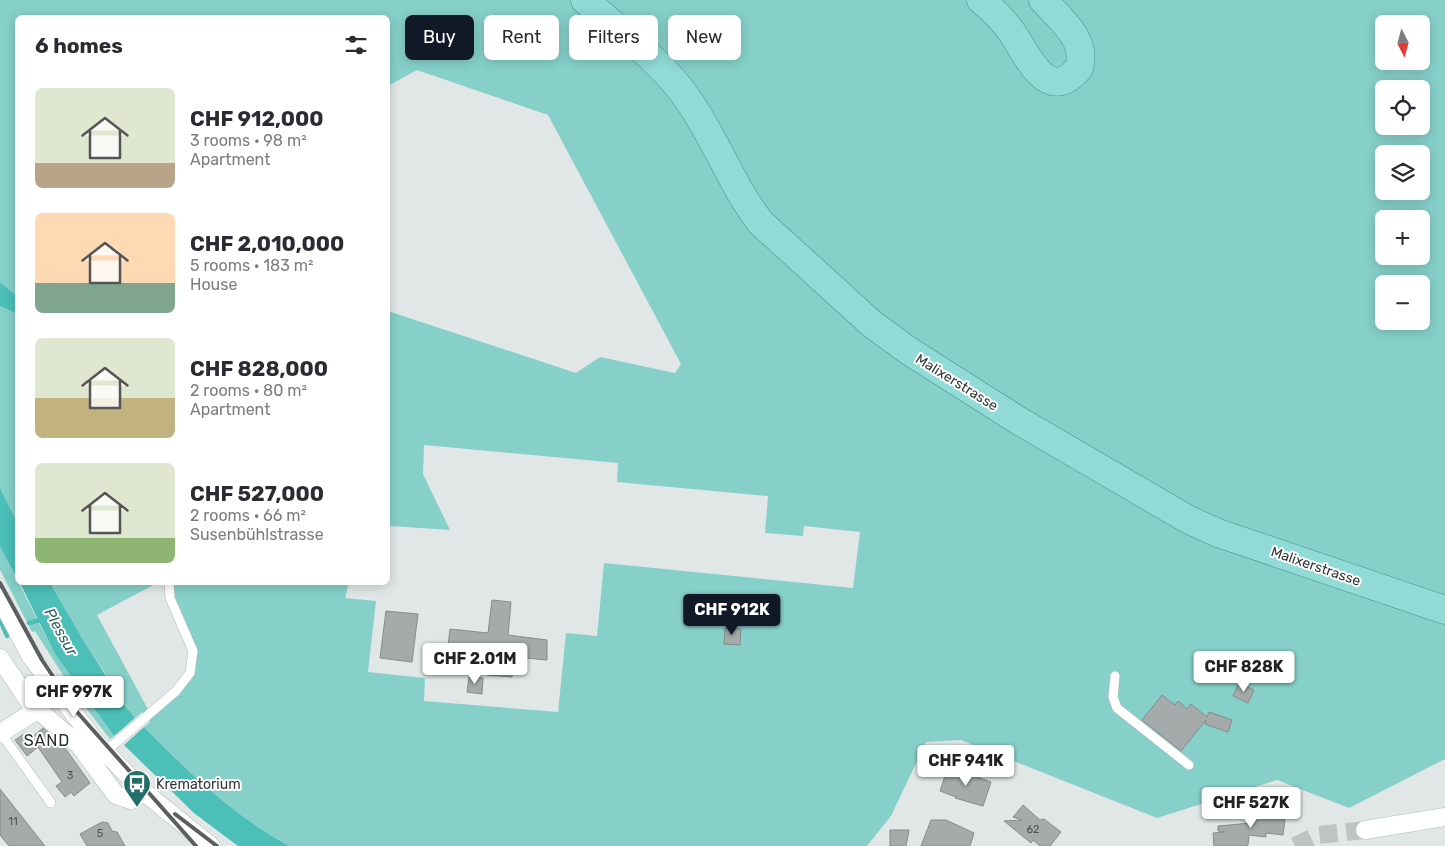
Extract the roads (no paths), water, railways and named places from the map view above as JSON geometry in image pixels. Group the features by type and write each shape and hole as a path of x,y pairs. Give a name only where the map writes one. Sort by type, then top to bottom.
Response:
{"main road":[{"name":"Malixerstrasse","path":"584,0 679,87 698,114 744,201 761,223 894,341 1016,419 1189,520 1218,533 1445,610"},
{"path":"981,0 1005,23 1035,70 1051,80 1063,80 1079,68 1082,55 1074,35 1043,0"}],"street":[{"path":"0,598 30,655 110,748 144,792 211,846"},
{"path":"0,658 24,696 37,710 79,745 117,797 131,800 144,792"},
{"path":"0,732 37,710"},
{"path":"1365,830 1445,817"}],"lane":[{"path":"110,748 186,680 190,673 194,651 170,598 169,585"},
{"path":"1115,676 1113,697 1117,708 1189,764"},
{"path":"0,732 51,803"}],"water":[{"path":"0,282 15,294 15,313 0,306"},
{"path":"0,488 15,518 15,575 0,547"},
{"name":"Plessur","path":"21,585 51,585 82,638 123,703 135,718 114,736 55,654"},
{"path":"144,727 177,760 230,807 268,834 289,846 238,846 194,813 124,745"}],"waterway":[{"path":"0,619 7,636"},
{"name":"Plessur","path":"29,623 44,619"}],"tunnel":[{"path":"1295,846 1318,835 1365,830"}],"railway":[{"path":"0,583 42,660 77,712 196,846"},
{"path":"175,814 217,846"}],"place":[{"name":"Krematorium","path":"137,808"}],"district":[{"name":"SAND","path":"47,740"}]}
